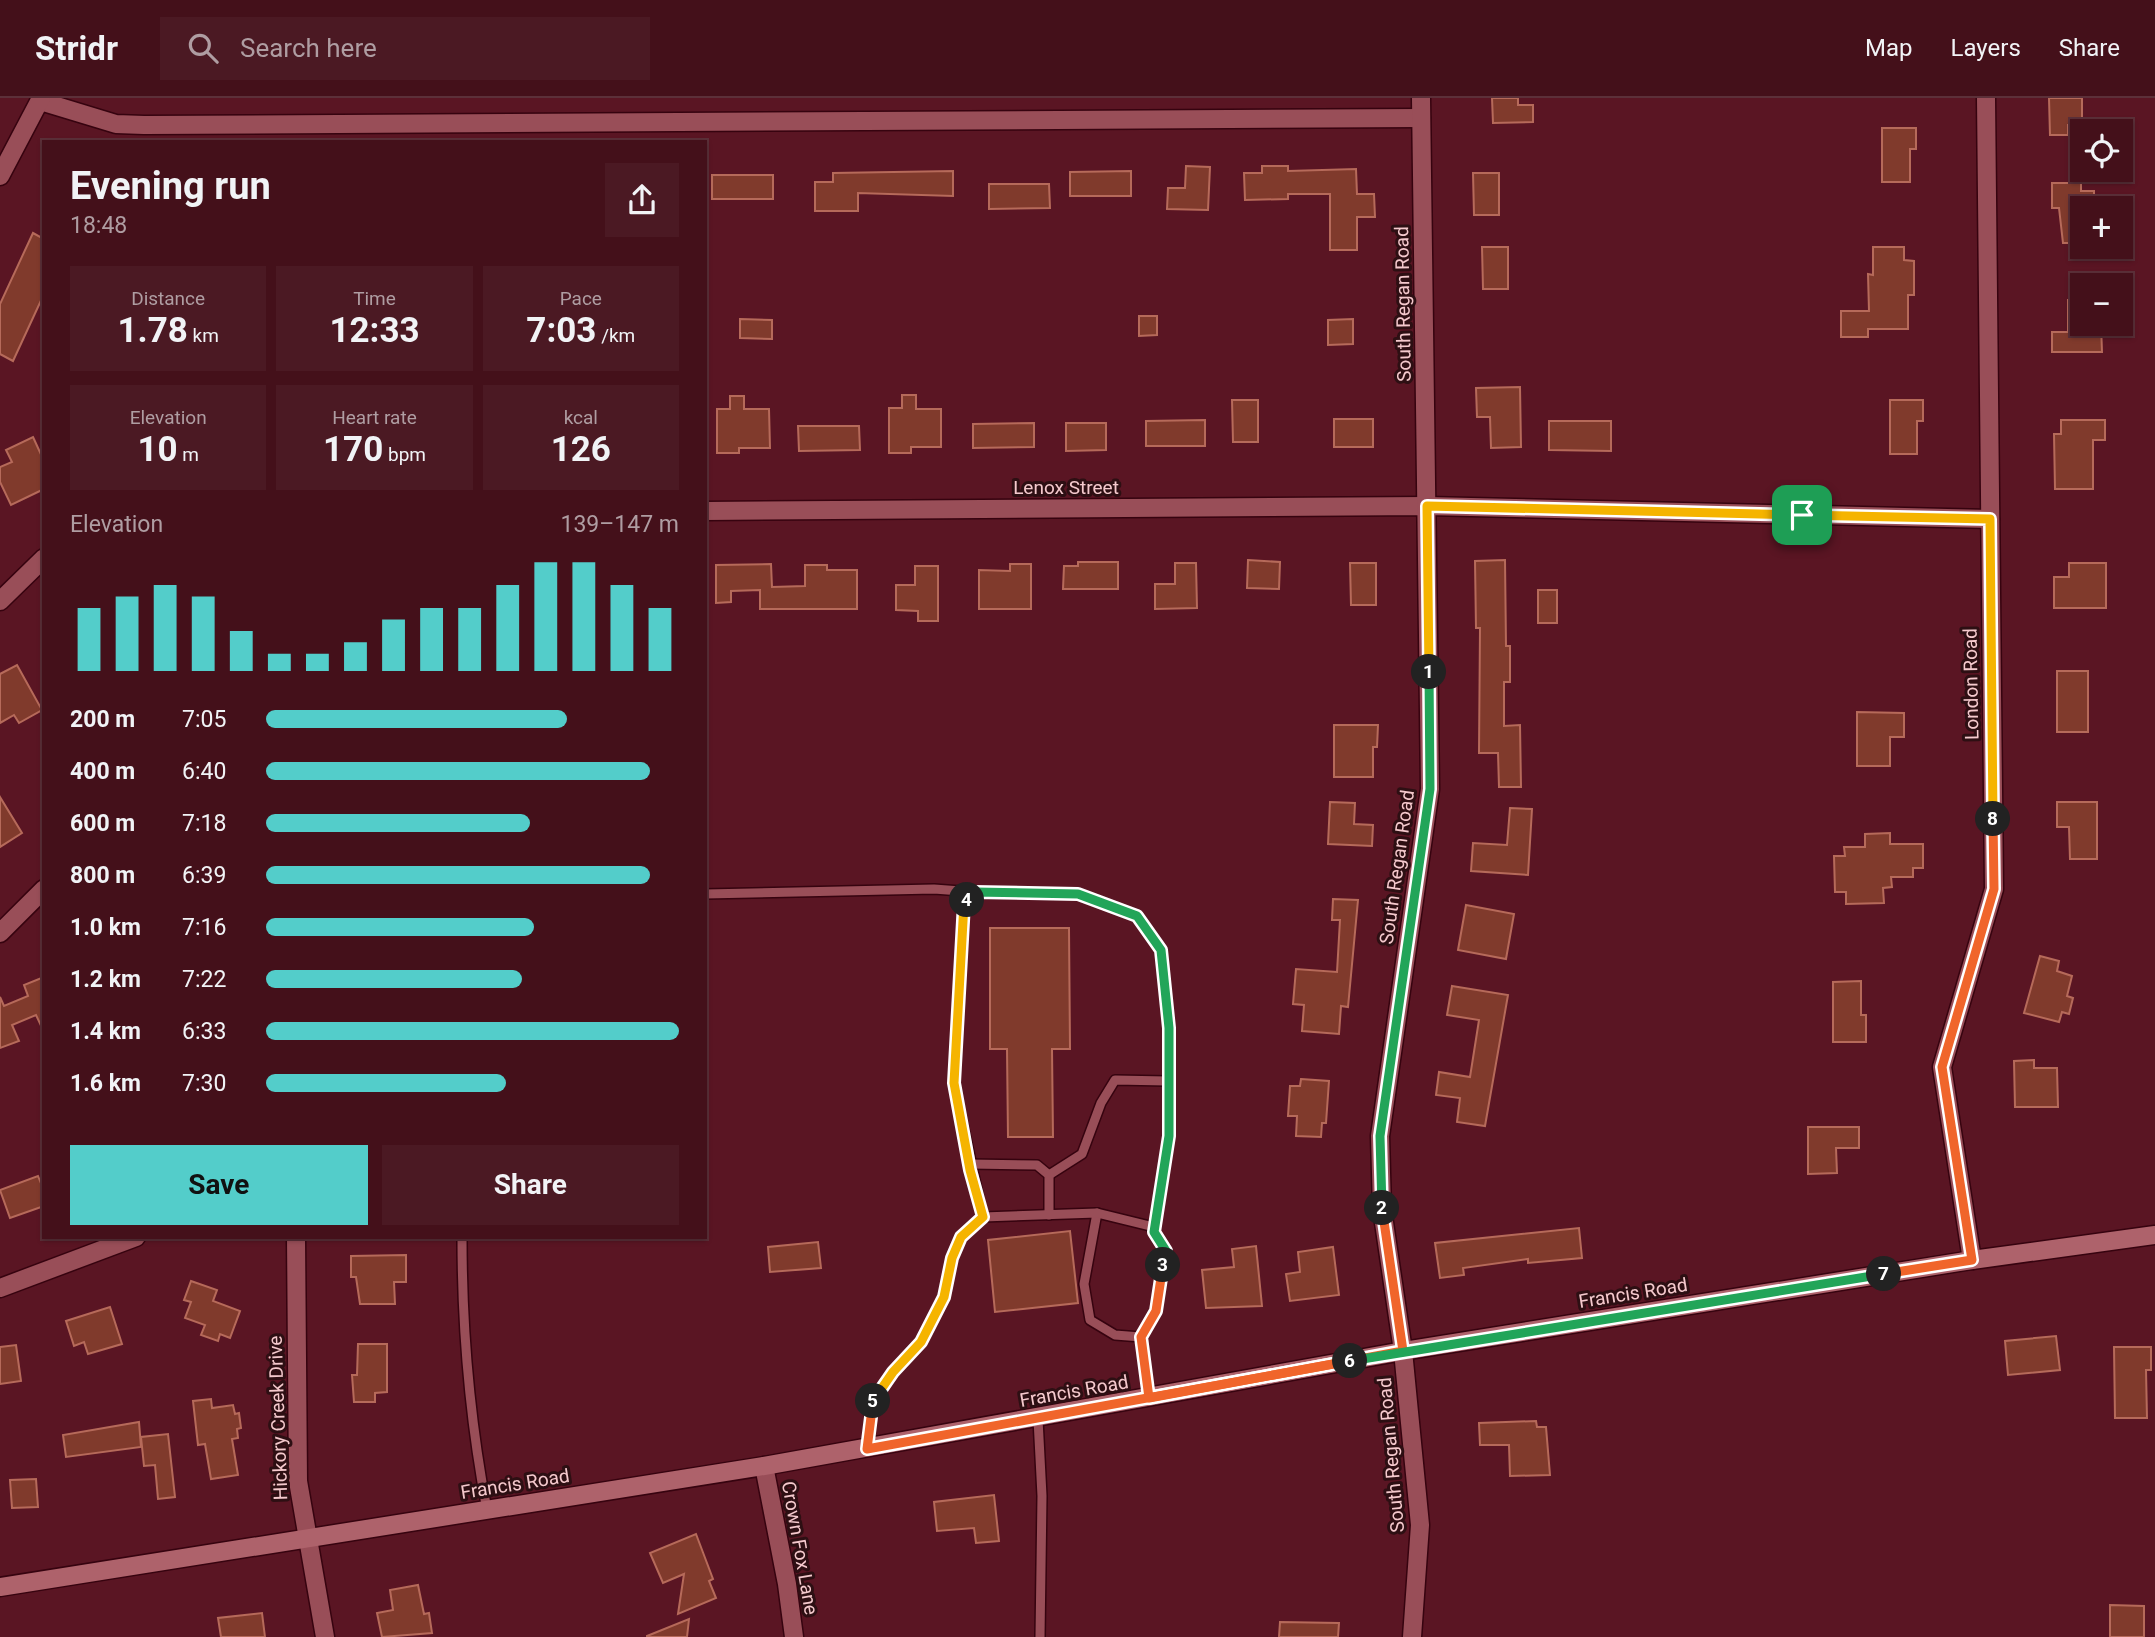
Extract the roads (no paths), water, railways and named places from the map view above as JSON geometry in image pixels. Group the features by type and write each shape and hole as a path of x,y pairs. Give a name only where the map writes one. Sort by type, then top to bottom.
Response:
{"street":[{"name":"South Regan Road","path":"1412,1637 1420,1525 1403,1351 1382,1209 1380,1136 1430,789 1421,98"},
{"name":"London Road","path":"1972,1260 1942,1067 1994,889 1986,98"},
{"path":"0,176 40,99 116,124 1421,118"},
{"path":"292,123 292,140"},
{"name":"Lenox Street","path":"707,511 1427,506 1990,519"},
{"path":"0,601 42,560"},
{"path":"0,933 42,890"},
{"name":"Francis Road","path":"0,1587 867,1449 1403,1351 1972,1260 2155,1235"},
{"path":"0,1288 131,1239"},
{"name":"Hickory Creek Drive","path":"296,1239 298,1481 325,1637"},
{"name":"Crown Fox Lane","path":"764,1466 787,1584 793,1637"}],"lane":[{"path":"707,894 934,889 1078,894 1137,916 1161,950 1169,1028 1169,1136 1154,1232"},
{"path":"974,892 964,903 954,1083 969,1164 983,1217"},
{"path":"1049,1175 1082,1154 1101,1103 1115,1080 1167,1081"},
{"path":"969,1164 1037,1165 1049,1175"},
{"path":"1049,1175 1049,1215"},
{"path":"1097,1213 1084,1284 1090,1320 1115,1335 1141,1337"},
{"path":"867,1449 871,1404 893,1372 921,1342 944,1297 952,1258 961,1237 983,1217 1097,1213 1150,1226 1166,1251 1156,1311 1141,1337 1149,1398"},
{"path":"462,1239 467,1347 480,1472 488,1510"},
{"path":"1038,1419 1042,1496 1040,1637"}]}
